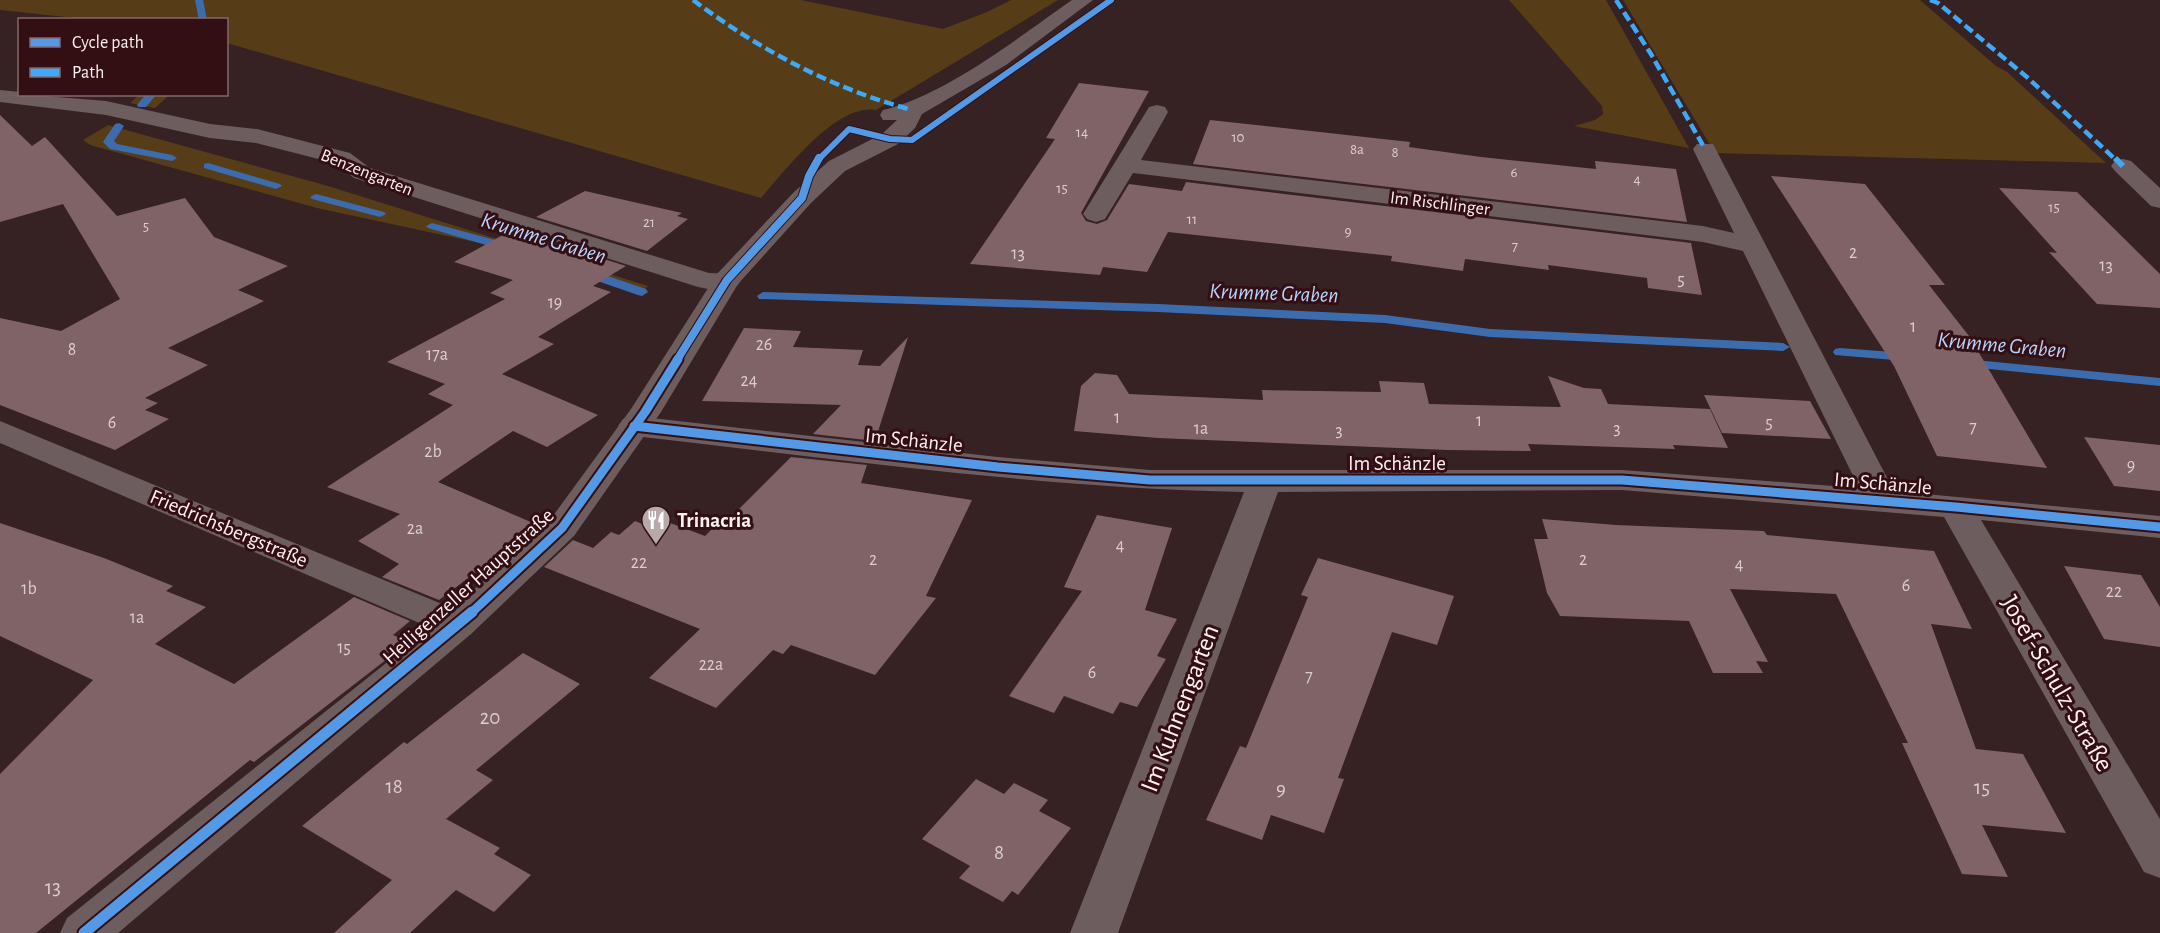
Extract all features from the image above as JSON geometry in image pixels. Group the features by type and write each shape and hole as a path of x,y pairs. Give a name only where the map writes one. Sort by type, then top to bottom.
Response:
{"street":[{"name":"Heiligenzeller Hauptstraße","path":"84,933 458,625 562,528 634,426 727,280 802,198 837,166 891,139 907,123 912,110 999,61 1084,0"},
{"name":"Benzengarten","path":"0,96 106,108 210,131 257,136 342,158 362,172 443,201 708,281 727,280"},
{"path":"1096,214 1157,112"},
{"path":"1705,148 1882,501"},
{"name":"Im Rischlinger","path":"1126,165 1703,234 1753,245"},
{"path":"2123,166 2160,201"},
{"name":"Im Schänzle","path":"634,426 998,467 1150,480 1265,482 1622,480 1956,507 2160,527"},
{"name":"Friedrichsbergstraße","path":"0,431 458,625"},
{"name":"Im Kuhnengarten","path":"1094,933 1265,482"},
{"name":"Josef-Schulz-Straße","path":"1956,507 2160,859"}],"shaded area":[{"path":"0,0 801,0 943,29 1011,0 1058,0 876,110 861,111 845,117 828,128 797,156 761,198 228,43 228,18 75,18 0,10"},
{"path":"1509,0 1606,0 1689,148 1574,126 1595,120 1603,114 1602,106"},
{"path":"1623,0 1920,0 1996,66 2007,72 2106,163 1715,153"},
{"path":"138,96 168,96 155,108 130,103"},
{"path":"108,125 328,186 648,286 642,292 633,292 489,245 317,208 90,145 83,140"}],"building":[{"path":"1079,83 1149,91 1081,213 1086,221 1097,224 1107,220 1129,184 1182,191 1186,182 1691,243 1702,295 1648,288 1647,278 1548,265 1549,270 1465,259 1463,271 1391,261 1392,256 1168,232 1147,272 1103,267 1100,275 970,264 1055,139 1046,138"},
{"path":"0,115 32,146 45,137 117,216 185,198 214,237 288,266 238,290 264,301 168,348 208,365 145,398 158,403 145,410 169,419 115,450 0,405 0,318 61,331 120,299 63,204 0,222"},
{"path":"1210,120 1410,142 1409,147 1481,157 1596,169 1595,161 1676,169 1687,222 1193,164"},
{"path":"1771,176 1865,184 1945,285 1929,285 1969,336 2047,468 1937,456 1894,366"},
{"path":"1999,188 2077,192 2160,274 2160,308 2097,304 2049,252 2057,253"},
{"path":"585,191 682,213 677,216 688,219 647,251 536,217"},
{"path":"512,230 626,266 593,286 611,292 538,337 554,344 502,374 598,415 547,447 513,431 438,482 540,526 510,554 504,551 439,600 382,577 399,564 358,541 400,514 327,487 453,405 428,394 445,384 387,362 505,299 490,293 513,280 454,262"},
{"path":"744,328 801,331 793,347 863,350 858,365 880,366 908,337 875,441 813,434 841,405 702,401"},
{"path":"1095,373 1117,375 1129,394 1263,400 1262,390 1381,392 1379,381 1424,383 1429,404 1561,407 1548,376 1584,388 1601,389 1608,404 1710,409 1728,448 1673,445 1675,449 1528,444 1531,451 1448,450 1158,438 1074,431 1081,386"},
{"path":"1704,395 1810,401 1831,439 1722,433"},
{"path":"2084,437 2160,445 2160,491 2114,486"},
{"path":"791,457 867,465 861,483 972,500 926,596 936,598 875,675 791,645 783,654 773,650 716,708 649,678 700,629 544,567 573,540 593,548 611,532 619,535 635,521 645,525 654,517 705,536 719,522 724,524"},
{"path":"1097,515 1172,528 1145,610 1177,619 1157,656 1166,659 1137,707 1120,702 1113,714 1064,696 1054,713 1009,696 1082,591 1064,587"},
{"path":"1542,519 1616,525 1764,531 1767,535 1934,551 1972,629 1931,624 1976,749 2023,754 2066,833 1982,825 2008,877 1962,874 1902,743 1908,743 1836,594 1730,589 1768,662 1756,661 1763,673 1713,673 1689,621 1560,616 1547,593 1534,539 1548,539"},
{"path":"0,523 104,558 173,586 166,591 206,607 155,644 234,684 354,597 410,621 393,635 409,642 254,762 250,760 36,933 0,933 0,774 93,680 0,636"},
{"path":"1318,558 1454,596 1437,645 1392,632 1338,778 1344,779 1324,833 1271,815 1262,840 1206,820 1240,746 1246,748 1308,597 1301,595"},
{"path":"2064,566 2141,575 2160,607 2160,647 2104,639"},
{"path":"523,653 580,684 476,770 493,780 446,819 500,848 494,854 531,875 494,912 456,890 410,933 334,933 392,880 302,826 404,742 407,744"},
{"path":"976,779 1004,794 1014,783 1048,800 1039,811 1071,828 1018,895 1012,891 1003,902 959,878 970,866 922,839"}],"waterway":[{"name":"Krumme Graben","path":"199,0 203,18"},
{"name":"Krumme Graben","path":"142,105 150,96"},
{"name":"Krumme Graben","path":"119,126 108,142 114,147 172,158"},
{"name":"Krumme Graben","path":"208,166 276,186"},
{"name":"Krumme Graben","path":"316,197 380,214"},
{"name":"Krumme Graben","path":"432,226 510,248"},
{"name":"Krumme Graben","path":"587,273 642,292"},
{"name":"Krumme Graben","path":"763,296 1158,308 1385,319 1490,333 1783,347"},
{"name":"Krumme Graben","path":"1840,352 1906,357"},
{"name":"Krumme Graben","path":"1965,363 2160,382"}],"marked path":[{"path":"693,0 743,35 797,67 854,92 912,110"},
{"path":"1616,0 1651,54 1705,149"},
{"path":"1930,0 1938,3 2028,78 2123,166"}],"cycle path":[{"path":"84,933 458,625 562,528 645,412 727,280 802,198 813,167 832,144 849,129 890,139 912,140 1111,0"},
{"path":"634,426 998,467 1150,480 1265,482 1622,480 1956,507 2160,527"}],"place":[{"name":"Trinacria","path":"656,546"}]}
